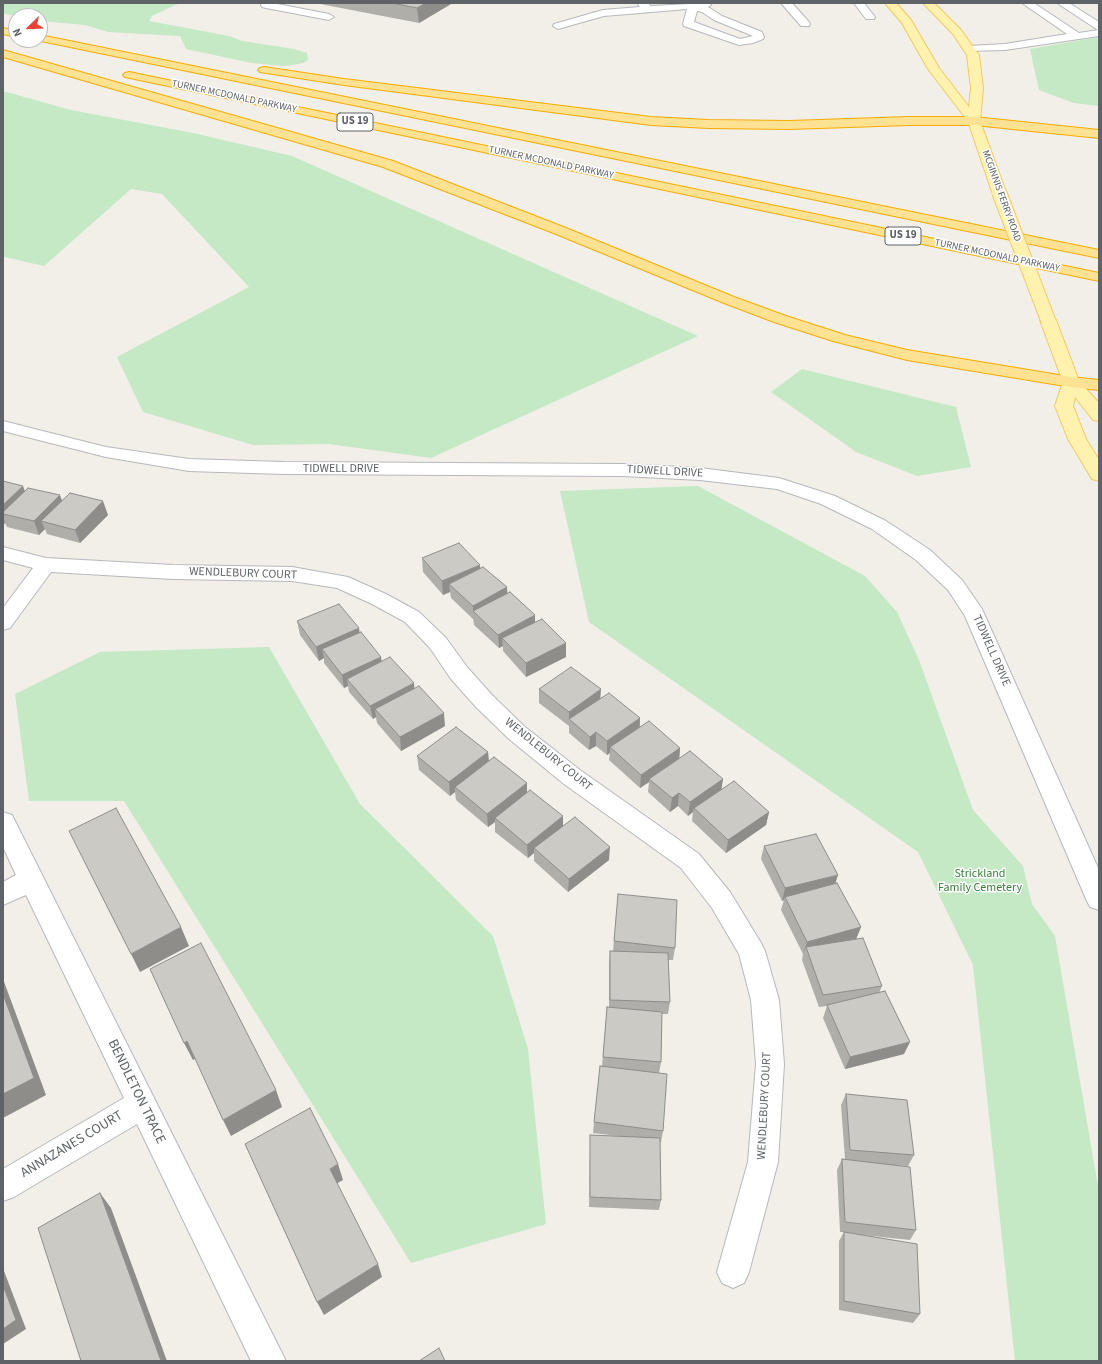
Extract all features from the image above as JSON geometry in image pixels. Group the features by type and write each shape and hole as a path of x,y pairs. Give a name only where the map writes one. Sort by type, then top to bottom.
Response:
{"highway":[{"path":"48,38 227,64"},
{"name":"TURNER MCDONALD PARKWAY","path":"48,39 1099,254"},
{"name":"TURNER MCDONALD PARKWAY","path":"3,49 1099,277"},
{"path":"3,53 388,164 561,231 729,300 780,319 839,338 907,355 1071,382 1099,385"},
{"path":"250,68 344,82 650,121 789,126 909,121 974,121 1099,134"}],"main road":[{"name":"MCGINNIS FERRY ROAD","path":"890,3 907,22 934,69 974,121 999,192 1071,382 1095,409 1099,416"},
{"name":"MCGINNIS FERRY ROAD","path":"928,3 957,32 973,55 977,88 974,121"},
{"path":"1071,382 1064,406 1077,439 1099,475"}],"street":[{"path":"558,26 603,14 645,6 693,7 717,3"},
{"path":"786,3 805,24"},
{"path":"858,3 870,17"},
{"path":"1028,3 1077,36"},
{"path":"1062,3 1099,27"},
{"path":"266,5 329,17"},
{"path":"693,7 706,10 718,18 758,34 760,37 750,41 739,42 688,24 693,7"},
{"path":"969,49 1005,47 1099,33"},
{"name":"TIDWELL DRIVE","path":"3,426 106,452 189,465 283,468 624,470 700,474 779,484 828,500 879,525 924,555 954,585 975,614 1099,899"},
{"name":"WENDLEBURY COURT","path":"3,553 46,565 173,572 292,574 341,582 379,599 412,617 438,644 459,673 484,701 517,733 572,777 690,861 721,900 752,952 765,1000 770,1064 763,1162 733,1272"},
{"path":"3,622 46,565"},
{"name":"BENDLETON TRACE","path":"3,822 269,1361"},
{"path":"3,894 31,880"},
{"name":"ANNAZANES COURT","path":"3,1186 142,1104"}],"green space":[{"path":"3,3 180,3 152,16 149,21 229,36 242,41 294,49 307,53 308,60 303,63 286,66 252,63 186,49 180,36 108,32 85,25 48,22 48,8 8,8 8,15 3,13"},
{"path":"1099,37 1099,106 1074,103 1039,90 1030,49"},
{"path":"3,91 71,110 193,133 292,156 698,336 431,458 329,444 253,445 143,412 117,357 249,287 162,194 131,189 44,266 4,257"},
{"path":"802,369 956,407 971,467 917,476 856,452 771,392"},
{"name":"Strickland Family Cemetery","path":"698,486 865,576 897,612 919,660 973,810 1023,866 1032,904 1055,936 1099,1192 1099,1361 1015,1361 973,965 918,852 589,622 560,491"},
{"path":"269,647 360,804 493,936 528,1049 546,1224 411,1263 124,801 29,801 15,694 100,652"}],"building":[{"path":"392,3 426,3 417,8"},
{"path":"3,481 23,486 3,505"},
{"path":"28,488 60,495 34,521 3,514 3,512"},
{"path":"70,493 103,501 75,530 41,521"},
{"path":"459,543 480,565 442,581 422,558"},
{"path":"483,567 507,587 473,606 449,584"},
{"path":"510,592 535,615 498,635 473,611"},
{"path":"339,604 359,628 316,647 297,621"},
{"path":"542,619 566,643 526,663 502,638"},
{"path":"361,632 381,657 342,675 322,649"},
{"path":"390,657 414,683 370,706 347,679"},
{"path":"571,667 601,689 569,712 539,689"},
{"path":"419,686 444,713 400,737 375,709"},
{"path":"609,693 640,718 607,741 596,732 590,737 569,719"},
{"path":"649,721 680,748 641,775 610,747"},
{"path":"456,727 488,752 449,782 417,756"},
{"path":"690,751 723,779 690,802 679,793 672,798 649,779"},
{"path":"494,757 527,783 487,814 455,787"},
{"path":"734,781 769,812 728,840 694,808"},
{"path":"530,790 563,816 527,845 495,818"},
{"path":"116,808 181,927 131,954 69,831"},
{"path":"575,817 610,847 569,879 534,848"},
{"path":"816,834 838,875 785,888 764,846"},
{"path":"837,883 861,927 807,942 785,897"},
{"path":"618,894 677,900 675,948 614,941"},
{"path":"863,938 882,986 823,995 806,947"},
{"path":"201,943 276,1090 223,1120 187,1041 184,1043 150,969"},
{"path":"610,951 668,953 670,1002 610,1000"},
{"path":"885,991 910,1042 850,1057 827,1005"},
{"path":"3,994 34,1078 3,1094"},
{"path":"607,1007 662,1012 661,1062 603,1057"},
{"path":"600,1066 667,1074 663,1131 594,1122"},
{"path":"846,1094 907,1100 914,1155 850,1150"},
{"path":"310,1108 338,1164 330,1169 378,1264 317,1302 245,1144"},
{"path":"590,1135 660,1138 661,1200 590,1197"},
{"path":"842,1159 910,1167 916,1230 845,1222"},
{"path":"100,1193 161,1361 81,1361 38,1228"},
{"path":"844,1232 917,1244 920,1314 844,1301"},
{"path":"3,1285 16,1320 3,1329"},
{"path":"439,1348 445,1361 419,1361"}]}
